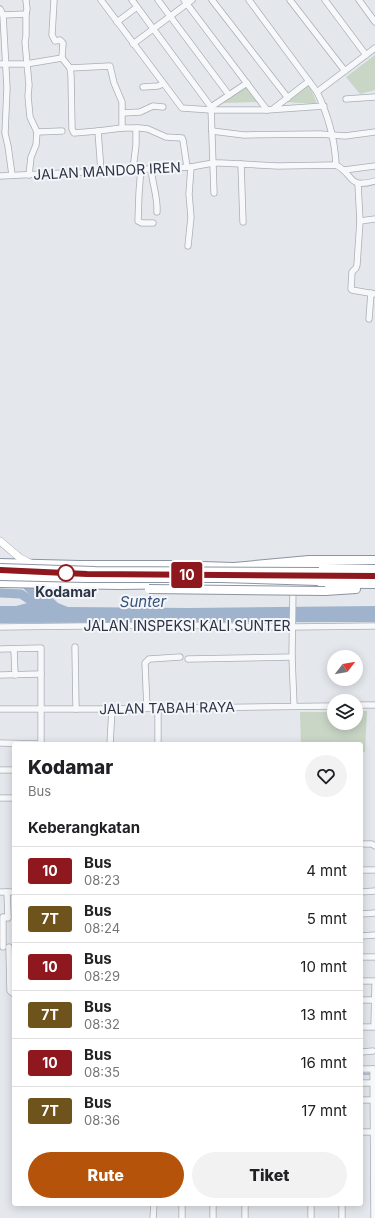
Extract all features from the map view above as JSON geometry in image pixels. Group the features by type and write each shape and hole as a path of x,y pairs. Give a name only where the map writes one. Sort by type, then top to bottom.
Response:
{"highway":[{"path":"242,567 309,560 375,560"},
{"path":"0,563 18,562 34,564 375,569"},
{"path":"294,562 301,565 375,565"},
{"path":"0,568 110,571 375,572"},
{"path":"253,568 257,571 258,575 253,581"},
{"path":"310,568 305,572 305,576 307,580 314,582"},
{"path":"0,576 86,578 220,578 318,582 375,580"},
{"path":"0,583 120,585 250,583 375,584"},
{"path":"120,585 128,589 311,592 375,588"}],"main road":[{"path":"0,541 18,562"}],"street":[{"path":"26,0 27,9 25,42 29,89 28,97 30,117 37,132 36,146 31,157 29,175"},
{"path":"54,0 52,35 55,41 60,40 63,43 62,58 70,68 72,79 73,133 136,128 148,129 166,137 182,139 189,167 191,216 188,246"},
{"path":"101,0 182,108 270,109 324,106"},
{"path":"132,0 211,108 214,193"},
{"path":"158,0 229,95"},
{"path":"212,0 288,98"},
{"path":"249,0 317,92 324,106 332,136 336,165 344,170 351,180 358,184 375,181"},
{"path":"290,0 345,71"},
{"path":"325,0 366,55"},
{"path":"359,0 375,22"},
{"path":"133,44 170,17 188,1 247,82 270,109"},
{"path":"117,22 137,7"},
{"path":"12,175 5,130 7,101 3,64 1,12 26,14"},
{"path":"317,92 375,48"},
{"path":"3,64 26,64 62,58"},
{"path":"70,68 110,66 114,83 122,102 122,128"},
{"path":"270,109 288,98 309,81"},
{"path":"211,108 247,82"},
{"path":"143,87 158,86 163,84"},
{"path":"346,99 375,97"},
{"path":"123,113 140,112 153,106 163,107"},
{"path":"133,169 136,145 136,128"},
{"path":"37,132 62,131"},
{"path":"98,131 101,171"},
{"path":"212,131 244,135 320,134 332,136 375,132"},
{"name":"JALAN MANDOR IREN","path":"0,176 141,168 189,167 213,163 278,166 336,165"},
{"path":"241,164 242,222"},
{"path":"344,170 375,166"},
{"path":"141,168 138,221 142,223 153,223"},
{"path":"151,168 157,212"},
{"path":"358,184 360,220 356,268 352,272 351,289 373,293 369,319"},
{"path":"360,220 375,219"},
{"path":"293,584 292,656 294,706"},
{"name":"JALAN INSPEKSI KALI SUNTER","path":"0,627 170,625 375,626"},
{"path":"75,647 76,709"},
{"path":"14,648 15,675"},
{"path":"0,649 41,648 41,742"},
{"path":"188,659 292,656"},
{"path":"147,708 145,663 149,659 180,657"},
{"path":"0,675 41,674"},
{"path":"363,705 375,705"},
{"name":"JALAN TABAH RAYA","path":"0,709 327,706"},
{"path":"158,708 158,742"},
{"path":"110,742 112,709"},
{"path":"0,743 12,743"},
{"path":"0,770 12,770"},
{"path":"0,798 12,798"},
{"path":"363,844 372,844 375,846"},
{"path":"363,870 375,870"},
{"path":"363,892 375,891"},
{"path":"0,892 12,892"},
{"path":"7,892 8,918 3,917 10,991 12,993"},
{"path":"363,914 375,912"},
{"path":"363,936 375,935"},
{"path":"363,957 375,957"},
{"path":"363,981 375,981"},
{"path":"363,1027 374,1026 375,985"},
{"path":"363,1000 375,1000"},
{"path":"363,1052 373,1052"},
{"path":"363,1069 374,1070 374,1218"},
{"path":"363,1100 373,1100"},
{"path":"363,1132 374,1132"},
{"path":"153,1218 154,1206"},
{"path":"182,1206 182,1218"},
{"path":"213,1206 213,1218"},
{"path":"245,1206 245,1218"},
{"path":"311,1206 311,1218"},
{"path":"342,1206 342,1218"}],"green space":[{"path":"375,55 375,90 360,94 346,77"},
{"path":"309,84 317,104 285,102"},
{"path":"246,85 260,102 223,103"},
{"path":"363,711 367,711 365,752 363,752 363,742 301,742 300,712 327,712 327,730 363,730"}],"water":[{"path":"41,587 58,603 68,607 189,608 375,606 375,622 0,623 0,606 16,606 35,601 23,588"}],"waterway":[{"path":"0,593 21,594 42,608"},
{"path":"363,1074 371,1074"}],"bus line":[{"name":"10","path":"0,570 87,574 375,576"}],"place":[{"name":"Kodamar","path":"66,573"}],"water label":[{"name":"Sunter","path":"143,602"}]}
